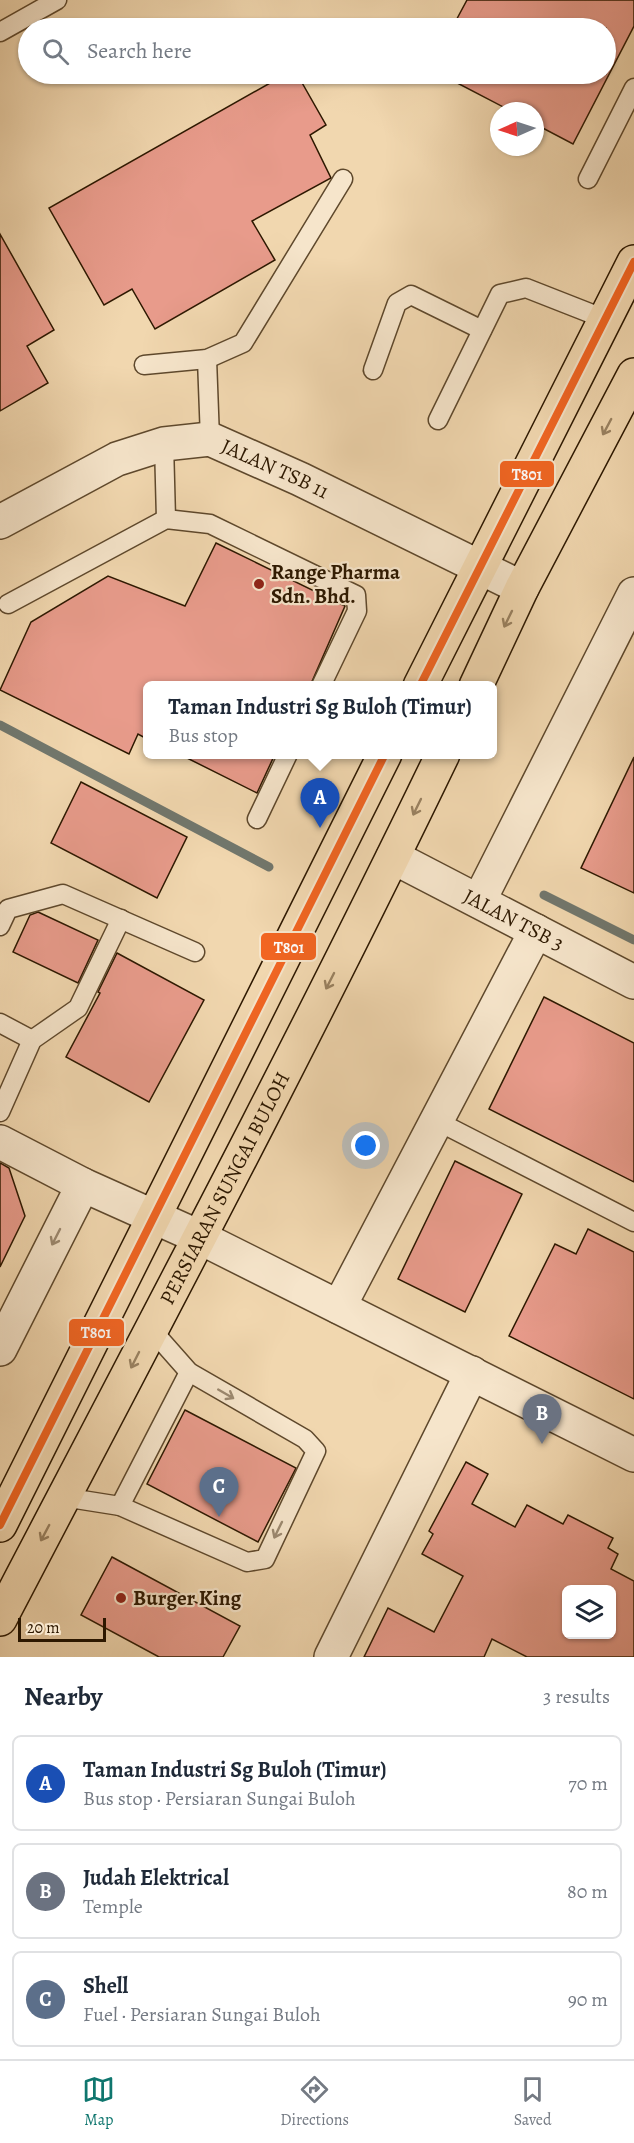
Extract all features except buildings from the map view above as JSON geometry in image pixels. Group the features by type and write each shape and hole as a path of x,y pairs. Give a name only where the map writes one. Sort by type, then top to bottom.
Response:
{"main road":[{"path":"422,681 634,262"},
{"path":"478,681 522,588 634,375"},
{"path":"0,1525 383,759"},
{"name":"PERSIARAN SUNGAI BULOH","path":"0,1618 199,1237 441,759"}],"street":[{"name":"JALAN TSB 11","path":"0,522 117,459 164,444 210,440 300,479 522,588"},
{"path":"479,901 634,594"},
{"name":"JALAN TSB 3","path":"393,857 634,982"},
{"path":"339,1307 536,931"},
{"path":"0,1142 83,1185 199,1237 634,1455"},
{"path":"0,1349 83,1185"},
{"path":"331,1657 472,1373"}],"lane":[{"path":"25,18 57,0"},
{"path":"0,32 18,22"},
{"path":"588,179 634,88"},
{"path":"144,365 207,359 243,343 343,179"},
{"path":"438,420 500,294 526,288 605,319"},
{"path":"373,370 397,303 411,295 482,330"},
{"path":"207,359 210,440"},
{"path":"164,444 166,519"},
{"path":"8,604 166,519 210,524 356,595 357,610 323,681"},
{"path":"257,819 286,759"},
{"path":"0,926 8,909 63,894 195,952"},
{"path":"0,1112 32,1040 78,1008 121,920"},
{"path":"0,1023 32,1040"},
{"path":"437,1121 634,1222"},
{"path":"63,1497 120,1506 247,1562 264,1559 316,1451 306,1439 189,1372 150,1329"},
{"path":"120,1506 189,1372"}],"waterway":[{"path":"0,725 269,867"},
{"path":"544,895 634,940"}],"transit line":[{"name":"T801","path":"423,681 634,262"},
{"name":"T801","path":"0,1525 383,759"}],"place":[{"name":"Range Pharma Sdn. Bhd.","path":"259,584"},
{"name":"Taman Industri Sg Buloh (Timur)","path":"320,828"},
{"name":"Judah Elektrical","path":"542,1444"},
{"name":"Shell","path":"219,1517"},
{"name":"Burger King","path":"121,1598"}]}
